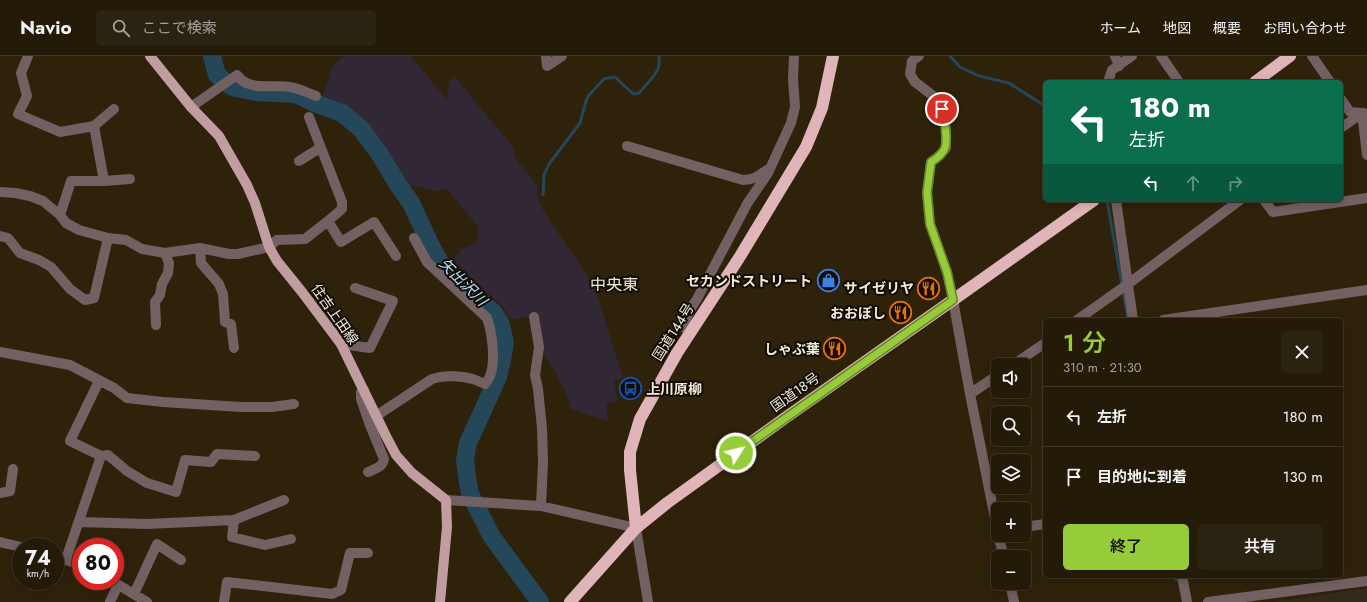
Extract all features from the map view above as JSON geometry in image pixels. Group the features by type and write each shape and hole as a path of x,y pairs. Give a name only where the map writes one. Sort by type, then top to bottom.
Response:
{"highway":[{"name":"国道144号","path":"636,528 630,470 630,452 634,434 644,409 806,148 822,108 833,56"},
{"path":"1257,80 1290,56"},
{"name":"国道18号","path":"570,602 636,528 666,503 1091,202"}],"main road":[{"name":"住吉上田線","path":"150,56 191,107 219,136 247,185 255,203 269,247 277,261 341,344 396,455 412,473 446,500"},
{"path":"440,602 447,527 446,500"}],"street":[{"path":"28,56 21,73 27,96 18,114 60,132 94,126 114,109"},
{"path":"546,56 547,66 562,56"},
{"path":"690,333 685,328 686,319 690,310 747,204 768,173 791,123 794,107 794,56"},
{"path":"919,56 912,61 910,74 916,82 936,98 942,109 946,127 946,148 931,162 927,192 930,224 947,272 992,502"},
{"path":"1109,80 1117,61 1132,56"},
{"path":"1161,56 1178,80"},
{"path":"1312,56 1329,80"},
{"path":"191,107 237,75 242,82 256,86 291,87 316,96"},
{"path":"1343,101 1350,112 1364,113"},
{"path":"1343,127 1364,113"},
{"path":"1364,113 1367,155"},
{"path":"0,192 16,193 43,201 60,215 66,223 79,230 108,238 126,240 142,249 164,253 200,248 229,254 238,254 269,247 277,240 305,239 342,208 342,202 309,117"},
{"path":"94,126 104,181"},
{"path":"627,146 743,180 752,180 757,178 771,166"},
{"path":"299,161 320,148"},
{"path":"60,215 71,181 130,180"},
{"path":"1343,202 1367,198"},
{"path":"1116,202 1133,318"},
{"path":"1080,318 1237,202"},
{"path":"1266,202 1273,212 1340,202"},
{"path":"328,221 341,242 374,222 396,256"},
{"path":"0,236 8,238 20,253 39,260 51,267 70,289 85,300 94,298 108,238"},
{"path":"376,416 432,379 451,376 473,379 485,384 490,377 492,368 493,358 490,326 487,318 427,262 414,238"},
{"path":"200,248 201,263 219,284 223,294 225,322 231,324 234,348"},
{"path":"156,325 155,302 160,295 162,284 168,273 169,263 164,253"},
{"path":"341,344 370,348 393,301 354,288"},
{"path":"1177,318 1367,290"},
{"path":"534,317 539,347 535,376 538,389 542,428 543,462 541,506"},
{"path":"1023,358 1043,344"},
{"path":"0,352 70,366 114,388 127,398 241,407 272,407 294,404"},
{"path":"970,394 991,380"},
{"path":"99,381 70,441 101,456 108,455 127,471 147,483 176,492 185,460 211,462 217,454 255,456"},
{"path":"364,390 361,392 361,399 383,454 384,463 382,466 368,472"},
{"path":"380,425 377,428 380,448"},
{"path":"72,561 66,559 101,456"},
{"path":"0,493 10,491 13,469"},
{"path":"79,522 147,524 234,520 284,500"},
{"path":"446,500 487,504 541,506 636,528 648,602"},
{"path":"234,520 232,537 265,545 291,539"},
{"path":"1031,526 1043,524"},
{"path":"0,542 12,545"},
{"path":"134,594 157,544 181,560"},
{"path":"224,602 227,582 332,594 341,590 350,553 368,553"},
{"path":"1182,578 1186,602"},
{"path":"1208,602 1367,582"},
{"path":"124,588 147,602"},
{"path":"110,602 113,590"},
{"path":"1011,590 1014,602"}],"shaded area":[{"path":"344,56 411,56 447,100 449,82 454,76 514,148 514,155 518,162 537,185 537,196 544,212 594,285 623,377 616,380 614,383 618,401 606,403 608,421 571,409 568,398 555,371 542,353 536,315 511,320 503,307 453,260 460,250 477,242 479,228 447,189 435,191 410,185 363,125 346,109 321,100 329,79 331,68"},
{"path":"1367,588 1367,602 1274,602"}],"waterway":[{"name":"矢出沢川","path":"212,56 217,75 232,87 256,92 296,94 317,104 342,113 361,129 379,153 411,203 441,264 494,313 501,324 505,343 502,360 498,377 468,443 465,460 467,477 470,494 492,537 540,602"},
{"path":"543,195 544,175 549,164 580,123 589,95 604,79 615,77 632,93 639,93 658,69 659,56"},
{"path":"950,56 960,67 979,76 1009,83 1043,105"},
{"path":"1107,202 1122,285"},
{"path":"1123,290 1128,318"}],"place":[{"name":"セカンドストリート","path":"828,281"},
{"name":"サイゼリヤ","path":"929,288"},
{"name":"おおぼし","path":"901,313"},
{"name":"しゃぶ葉","path":"835,349"},
{"name":"上川原柳","path":"630,389"}],"district":[{"name":"中央東","path":"614,284"}],"route":[{"path":"736,453 953,300 947,272 930,224 927,192 931,162 946,148 946,127 942,109"}]}
